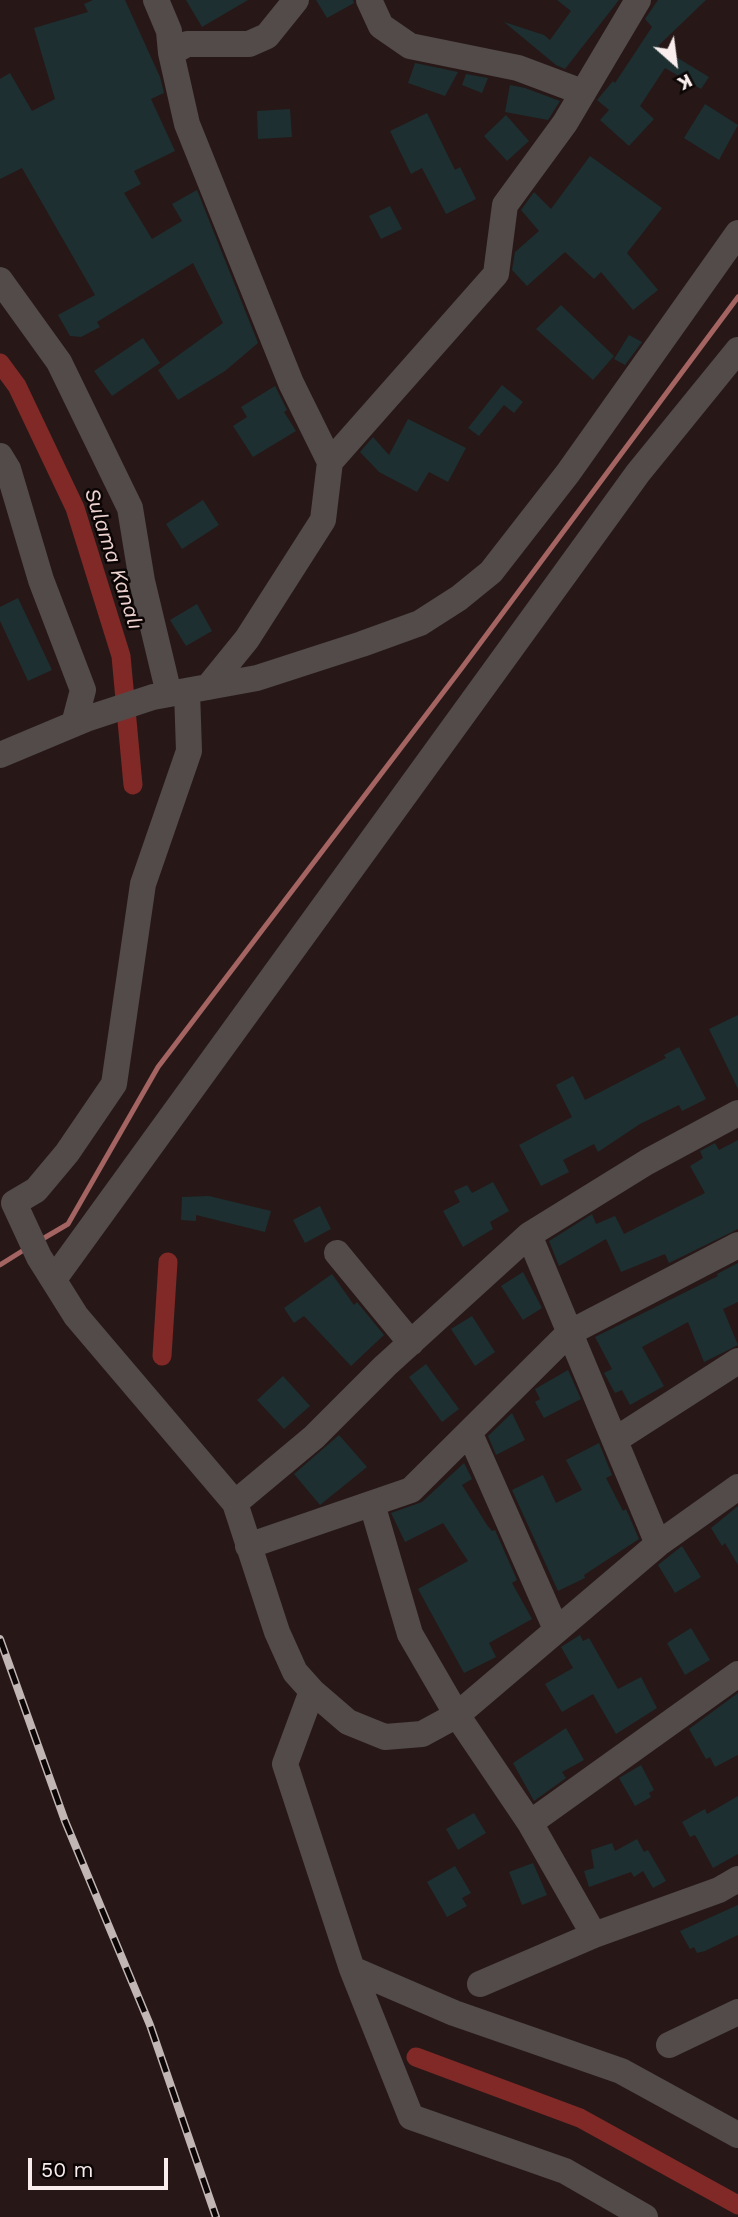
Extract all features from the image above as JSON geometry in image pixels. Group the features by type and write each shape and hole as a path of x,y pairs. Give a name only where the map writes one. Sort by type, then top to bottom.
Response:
{"street":[{"path":"156,0 169,31 171,53 192,137 291,383 330,462 323,520 261,618 179,692"},
{"path":"171,53 187,44 249,44 267,36 296,0"},
{"path":"369,0 381,26 410,46 438,54 471,57 518,68 582,92"},
{"path":"330,462 496,274 505,205 565,123 638,0"},
{"path":"0,755 80,721 179,692 257,678 420,623 459,598 491,572 568,473 738,233"},
{"path":"0,280 59,362 130,508 142,581 179,692 189,751 143,884 114,1084 67,1153 36,1190 14,1203 39,1257 76,1316 235,1503 276,1632 295,1672 312,1691 348,1722 385,1737 422,1734 457,1715 659,1544 738,1487"},
{"path":"54,1279 638,474 738,350"},
{"path":"0,456 8,469 41,580 83,690 80,721"},
{"path":"235,1503 314,1437 529,1235 647,1162 738,1113"},
{"path":"529,1235 659,1544"},
{"path":"248,1546 411,1490 569,1333 738,1245"},
{"path":"337,1253 411,1343"},
{"path":"615,1440 738,1362"},
{"path":"470,1434 556,1629"},
{"path":"372,1504 411,1633 457,1715 530,1823 594,1936"},
{"path":"530,1823 738,1674"},
{"path":"312,1691 285,1764 352,1969 411,2117 565,2171 645,2217"},
{"path":"480,1984 594,1936 719,1890 738,1879"},
{"path":"352,1969 454,2014 621,2071 738,2135"},
{"path":"668,2045 738,2012"}],"building":[{"path":"93,0 125,0 160,77 164,93 151,99 175,151 134,171 141,184 124,193 152,239 182,221 172,204 197,190 258,343 225,371 178,400 158,370 223,323 193,263 97,322 100,327 81,337 70,336 58,315 95,295 22,168 0,179 0,79 10,73 32,111 55,99 34,28 88,12 84,4"},
{"path":"186,0 248,0 202,27"},
{"path":"316,0 353,0 354,3 327,18"},
{"path":"557,0 619,0 565,69 556,65 504,22 544,35 550,40 571,11"},
{"path":"658,0 706,0 658,46 709,77 701,89 665,68 640,106 654,119 629,146 600,120 609,110 597,100 613,81 615,83 652,27 645,19"},
{"path":"415,63 458,72 445,96 408,83"},
{"path":"466,74 488,78 482,93 462,85"},
{"path":"510,85 560,101 548,120 505,112"},
{"path":"705,104 738,125 719,160 684,138"},
{"path":"290,109 292,137 258,139 257,111"},
{"path":"427,113 455,170 460,167 476,199 446,214 422,168 411,174 390,131"},
{"path":"506,115 529,141 507,161 484,136"},
{"path":"590,156 662,208 627,253 658,290 633,310 601,272 594,279 565,252 527,286 512,270 515,252 539,231 521,210 534,192 551,209"},
{"path":"390,206 402,229 381,239 369,216"},
{"path":"561,305 614,356 593,380 536,329"},
{"path":"629,335 642,342 625,365 614,359"},
{"path":"143,338 160,363 112,396 94,371"},
{"path":"502,385 523,402 514,413 504,405 479,436 468,428"},
{"path":"275,386 287,410 284,412 296,431 253,457 233,426 247,417 241,407"},
{"path":"408,419 466,448 448,482 429,472 417,492 379,472 360,452 373,437 389,455"},
{"path":"203,500 219,525 182,549 166,524"},
{"path":"18,598 52,670 28,681 0,621 0,607"},
{"path":"197,604 212,631 186,646 170,620"},
{"path":"738,1015 738,1089 709,1029"},
{"path":"679,1047 706,1099 682,1111 679,1105 640,1124 598,1152 594,1144 563,1160 569,1172 541,1186 519,1145 572,1117 556,1085 573,1076 585,1100 666,1058 664,1055"},
{"path":"738,1140 738,1229 669,1263 665,1254 621,1272 606,1239 559,1266 549,1241 592,1214 596,1224 615,1216 624,1234 705,1193 690,1166 703,1158 700,1151 715,1143 719,1150"},
{"path":"493,1182 509,1211 490,1222 493,1229 463,1247 443,1211 460,1202 454,1191 467,1185 472,1193"},
{"path":"209,1196 271,1211 265,1232 196,1215 196,1221 181,1220 182,1197"},
{"path":"320,1206 331,1229 305,1243 293,1220"},
{"path":"738,1263 738,1302 723,1309 738,1345 704,1362 688,1322 642,1347 664,1386 630,1405 622,1390 615,1393 604,1373 612,1369 595,1337 718,1276 717,1274"},
{"path":"523,1272 542,1308 523,1320 501,1286"},
{"path":"332,1274 354,1305 357,1302 384,1335 351,1366 304,1316 294,1323 284,1308"},
{"path":"472,1316 495,1352 475,1366 451,1329"},
{"path":"426,1364 459,1409 442,1422 409,1377"},
{"path":"568,1370 581,1399 544,1418 535,1402 540,1399 535,1389"},
{"path":"283,1376 310,1406 284,1429 257,1400"},
{"path":"512,1413 525,1440 496,1455 488,1436"},
{"path":"339,1435 367,1467 320,1505 294,1474"},
{"path":"599,1443 612,1475 606,1478 623,1511 626,1509 639,1539 584,1575 585,1578 558,1591 512,1490 543,1475 556,1503 582,1490 566,1460"},
{"path":"464,1463 472,1479 462,1485 487,1525 492,1531 495,1530 517,1580 512,1583 532,1619 489,1643 496,1657 464,1673 418,1589 468,1561 443,1523 405,1542 391,1513 422,1502"},
{"path":"738,1506 738,1565 725,1543 722,1546 711,1528"},
{"path":"682,1546 701,1577 675,1593 658,1565"},
{"path":"691,1628 710,1660 685,1675 667,1643"},
{"path":"580,1635 583,1641 589,1638 618,1689 641,1677 657,1708 616,1734 593,1694 562,1712 545,1684 573,1668 561,1647"},
{"path":"738,1693 738,1755 715,1767 710,1757 706,1759 689,1729"},
{"path":"566,1728 584,1760 562,1772 566,1778 534,1801 513,1763"},
{"path":"641,1765 654,1790 649,1793 651,1797 635,1806 619,1778"},
{"path":"738,1796 738,1854 713,1868 695,1835 690,1837 682,1822 705,1809 707,1814"},
{"path":"474,1813 486,1833 458,1850 446,1829"},
{"path":"637,1839 644,1852 648,1850 666,1881 653,1888 643,1871 634,1877 631,1872 589,1887 584,1871 594,1868 591,1850 612,1843 615,1851"},
{"path":"533,1863 547,1895 522,1905 509,1872"},
{"path":"455,1866 471,1893 462,1898 467,1906 447,1917 427,1882"},
{"path":"738,1905 738,1935 705,1951 697,1953 694,1947 690,1949 680,1931"}],"waterway":[{"path":"39,1241 68,1224 158,1067 461,669 738,297"},
{"name":"Sulama Kanalı","path":"0,363 17,386 75,508 121,656 133,785"},
{"path":"0,1265 27,1248"},
{"path":"162,1356 168,1262"},
{"path":"416,2057 580,2118 738,2205"}],"railway":[{"path":"0,1639 65,1821 150,2025 216,2217"}]}
